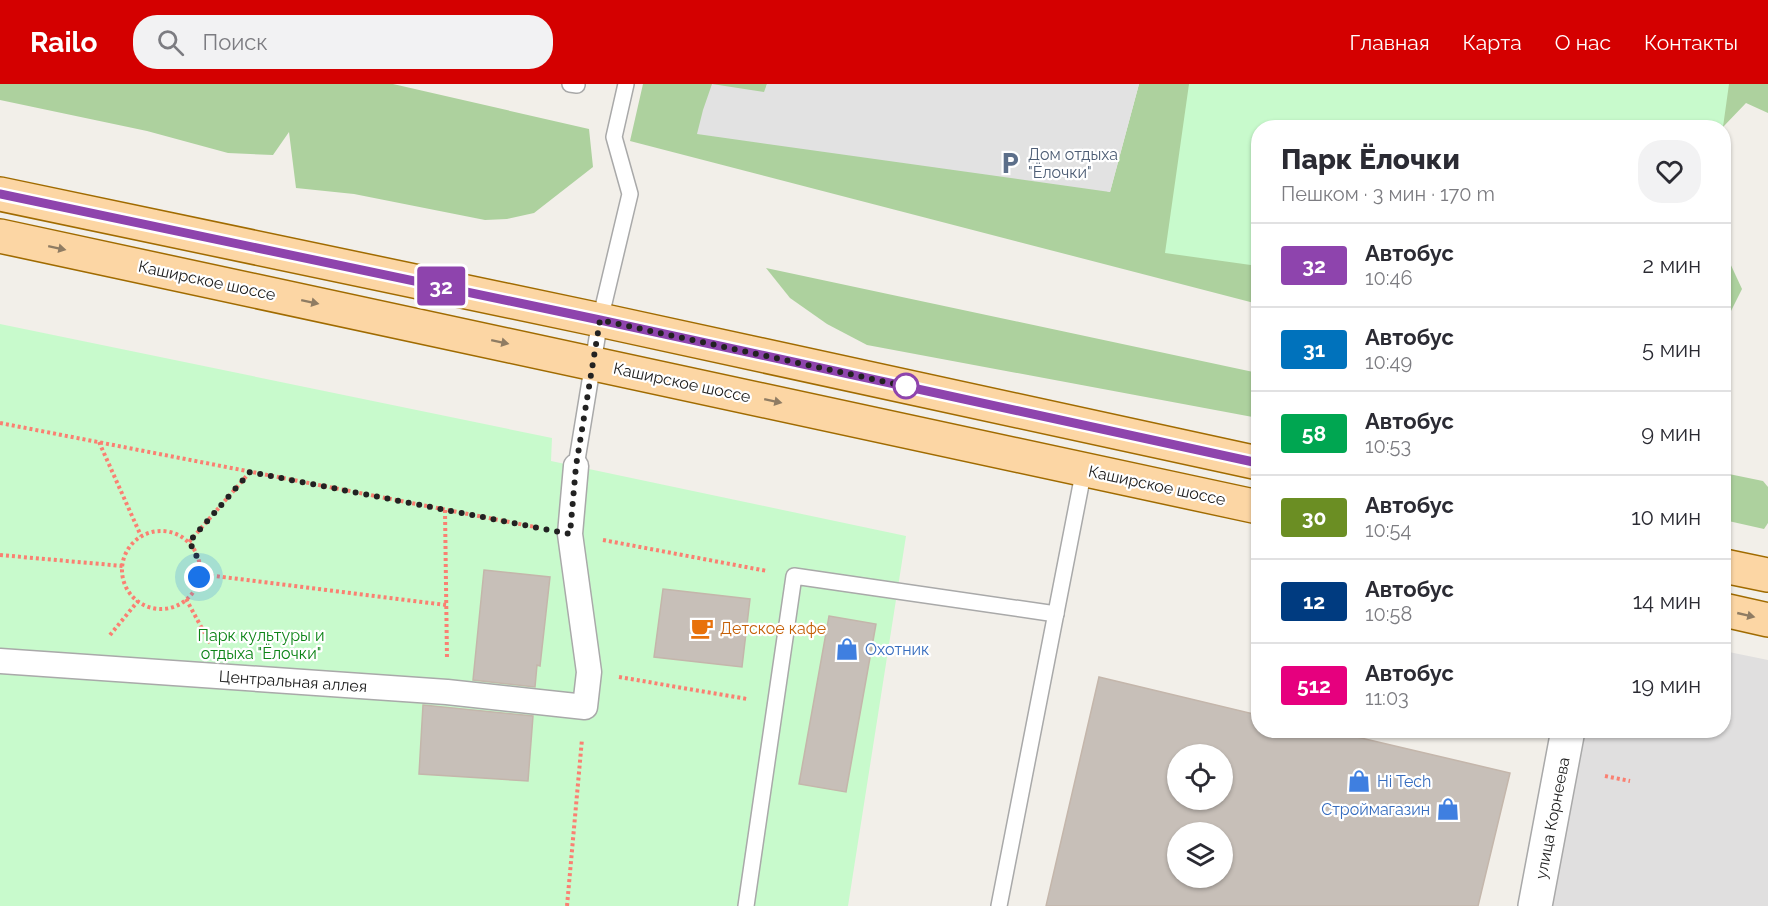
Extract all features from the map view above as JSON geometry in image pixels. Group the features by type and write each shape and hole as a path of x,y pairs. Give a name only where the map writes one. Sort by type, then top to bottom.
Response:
{"main road":[{"path":"0,194 600,320 1251,461"},
{"name":"Каширское шоссе","path":"0,236 1251,505"},
{"path":"1731,567 1768,575"},
{"path":"1731,612 1768,620"}],"street":[{"path":"576,466 570,534 589,672 585,707"},
{"name":"Центральная аллея","path":"0,660 447,692 585,707"},
{"name":"улица Корнеева","path":"1535,906 1566,738"}],"lane":[{"path":"576,466 600,320 630,194 614,137 626,84"},
{"path":"999,906 1084,469"},
{"path":"746,906 794,576 1056,614"}],"path":[{"path":"0,423 794,576"},
{"path":"99,442 141,536"},
{"path":"189,542 250,472"},
{"path":"446,510 447,692"},
{"path":"165,531 189,542 196,552 200,565 194,589 186,599 175,606 163,609 150,607 138,601 123,581 124,555 131,544 141,536 165,531"},
{"path":"0,555 123,566"},
{"path":"199,574 446,605"},
{"path":"186,599 229,676"},
{"path":"589,672 775,704"},
{"path":"567,906 585,707"},
{"path":"1605,776 1630,781"}],"shaded area":[{"name":"Дом отдыха \"Ёлочки\"","path":"712,84 764,92 767,84 1139,84 1110,192 697,134"},
{"path":"1731,652 1768,660 1768,906 1549,906 1581,738 1731,738"}],"green space":[{"path":"0,84 393,84 589,129 593,167 534,213 507,219 485,220 354,194 296,188 289,132 273,155 228,153 147,131 0,100"},
{"name":"Дом отдыха \"Ёлочки\"","path":"643,84 767,84 765,92 1110,192 1139,84 1768,84 1768,113 1746,103 1730,120 1251,120 1251,302 630,141"},
{"path":"1189,84 1729,84 1724,120 1251,120 1251,265 1165,253"},
{"path":"1731,265 1742,289 1731,311"},
{"path":"766,268 1251,372 1251,417 867,345 827,324 790,298"},
{"name":"Парк культуры и отдыха \"Ёлочки\"","path":"0,324 552,438 551,461 906,536 848,906 0,906"},
{"path":"1731,474 1763,481 1768,487 1768,523 1764,529 1731,522"}],"building":[{"path":"484,570 550,577 540,666 537,665 535,687 473,680"},
{"name":"Детское кафе","path":"663,589 750,599 742,667 654,657"},
{"path":"829,616 876,624 846,792 799,784"},
{"path":"1099,677 1251,713 1251,738 1361,738 1510,773 1478,906 1046,906"},
{"path":"423,705 533,716 528,781 419,774"}],"bus line":[{"name":"32","path":"0,194 600,320 1251,461"}],"place":[{"name":"Дом отдыха \"Ёлочки\"","path":"1010,163"},
{"name":"Детское кафе","path":"702,628"},
{"name":"Охотник","path":"847,649"},
{"name":"Hi Tech","path":"1359,781"},
{"name":"Строймагазин","path":"1448,809"}],"route":[{"path":"199,577 200,565 196,552 189,542 250,472 570,534 576,466 600,320 914,388 906,386"}]}
